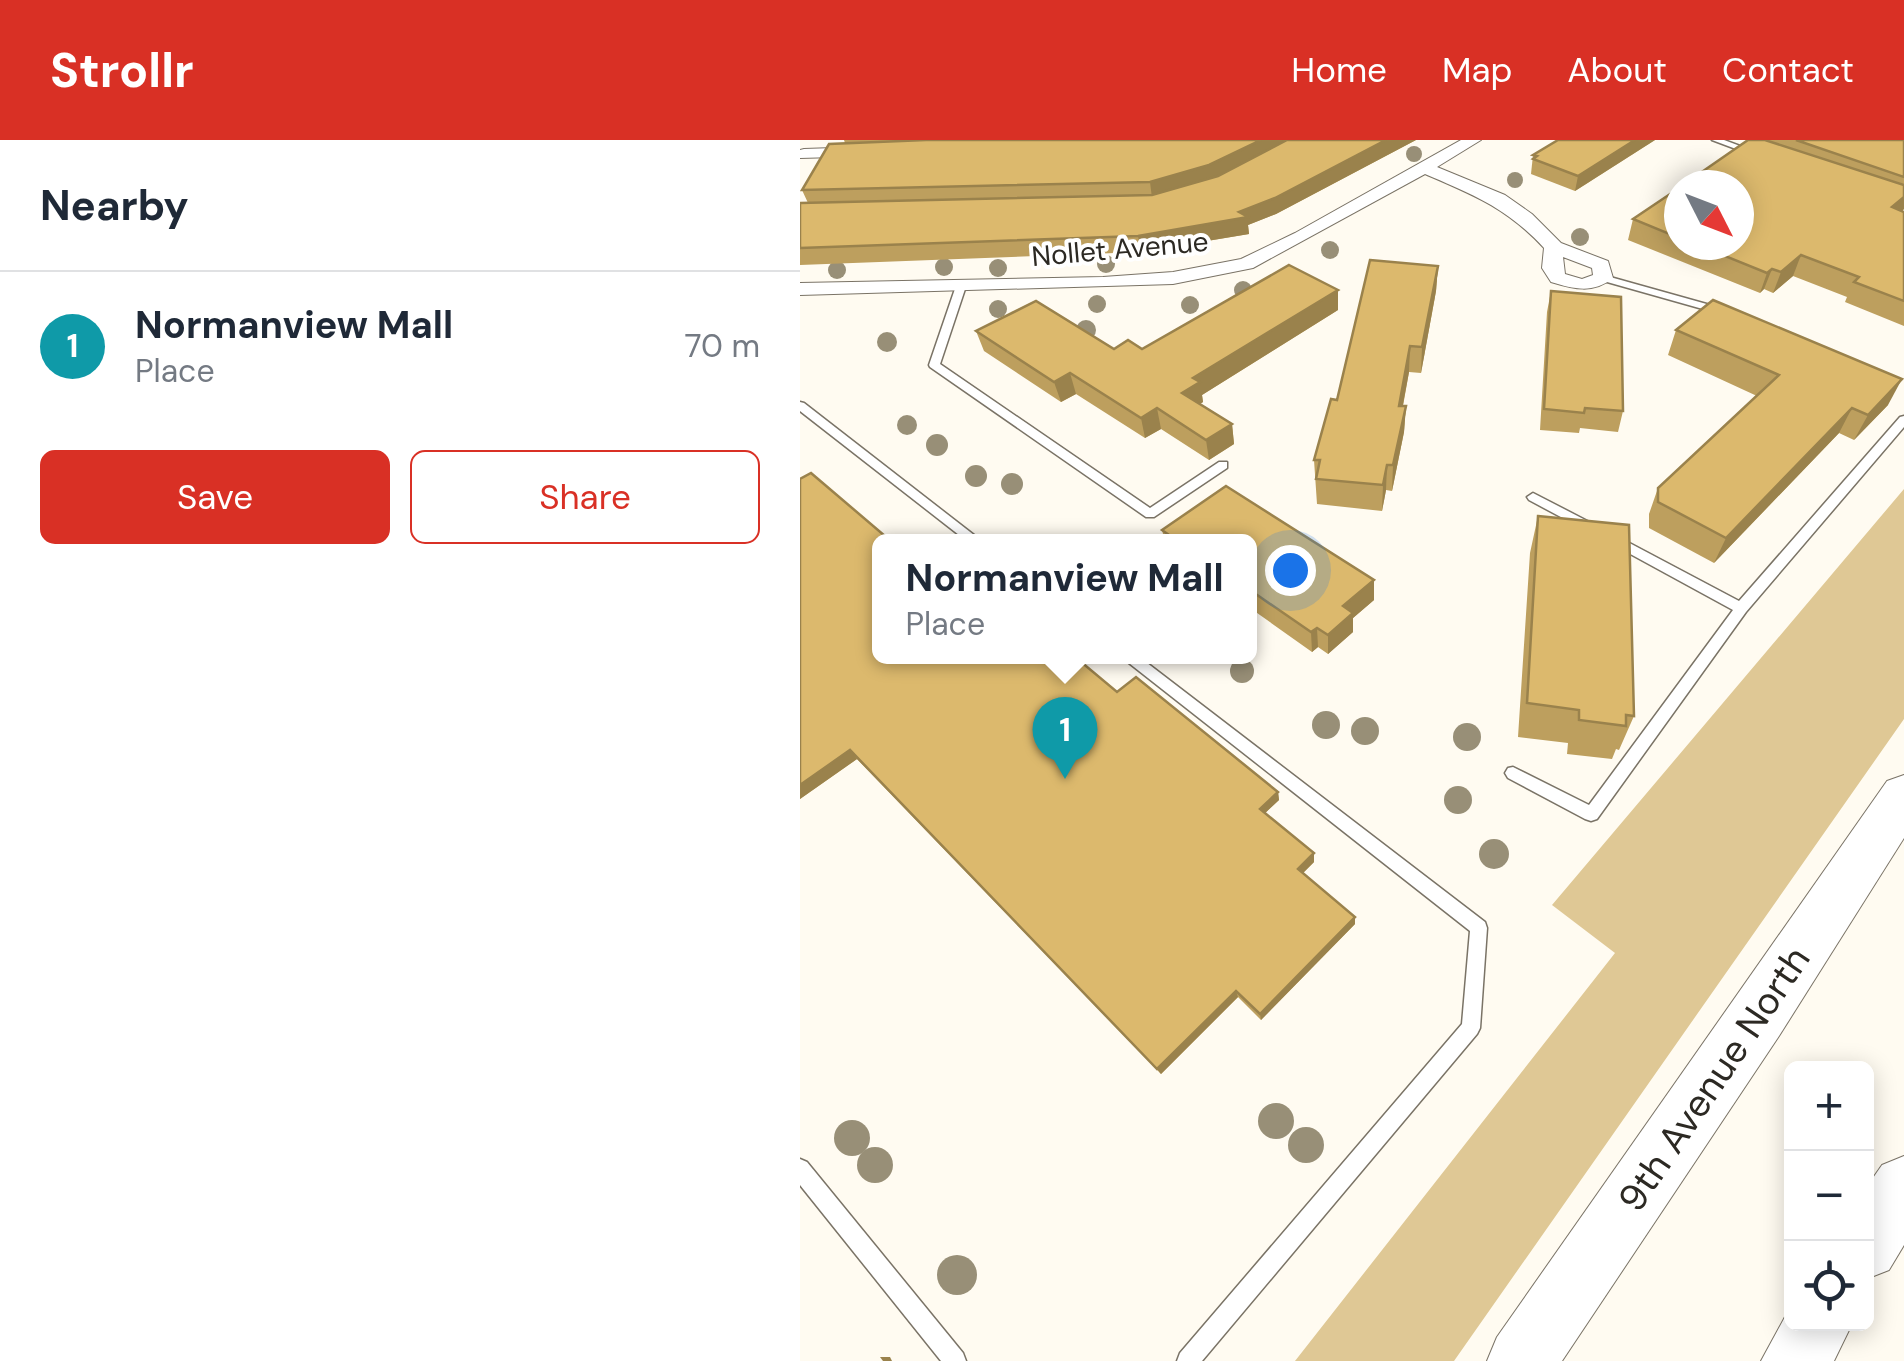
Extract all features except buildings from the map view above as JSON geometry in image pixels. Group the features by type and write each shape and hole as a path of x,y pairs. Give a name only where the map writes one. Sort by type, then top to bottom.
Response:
{"main road":[{"name":"9th Avenue North","path":"1522,1361 1759,1016 1904,796"},
{"path":"1870,1241 1904,1187"},
{"path":"1795,1361 1814,1331"}],"street":[{"name":"Nollet Avenue","path":"800,289 1173,278 1246,264 1474,140"},
{"path":"805,151 882,151"},
{"path":"1424,168 1499,198 1526,218 1554,247 1600,265 1603,278 1582,285 1558,278 1552,268 1554,247"}],"lane":[{"path":"1716,140 1775,160"},
{"path":"1603,278 1732,314"},
{"path":"961,286 934,365 1150,514 1223,466"},
{"path":"800,405 967,534"},
{"path":"1512,773 1592,814 1742,608 1904,420"},
{"path":"1533,497 1742,608"},
{"path":"1137,664 1479,928 1470,1028 1188,1361"},
{"path":"800,1169 954,1361"}],"shaded area":[{"path":"1904,489 1904,719 1454,1361 1295,1361 1615,953 1552,905"}],"place":[{"name":"Normanview Mall","path":"1065,779"}]}
